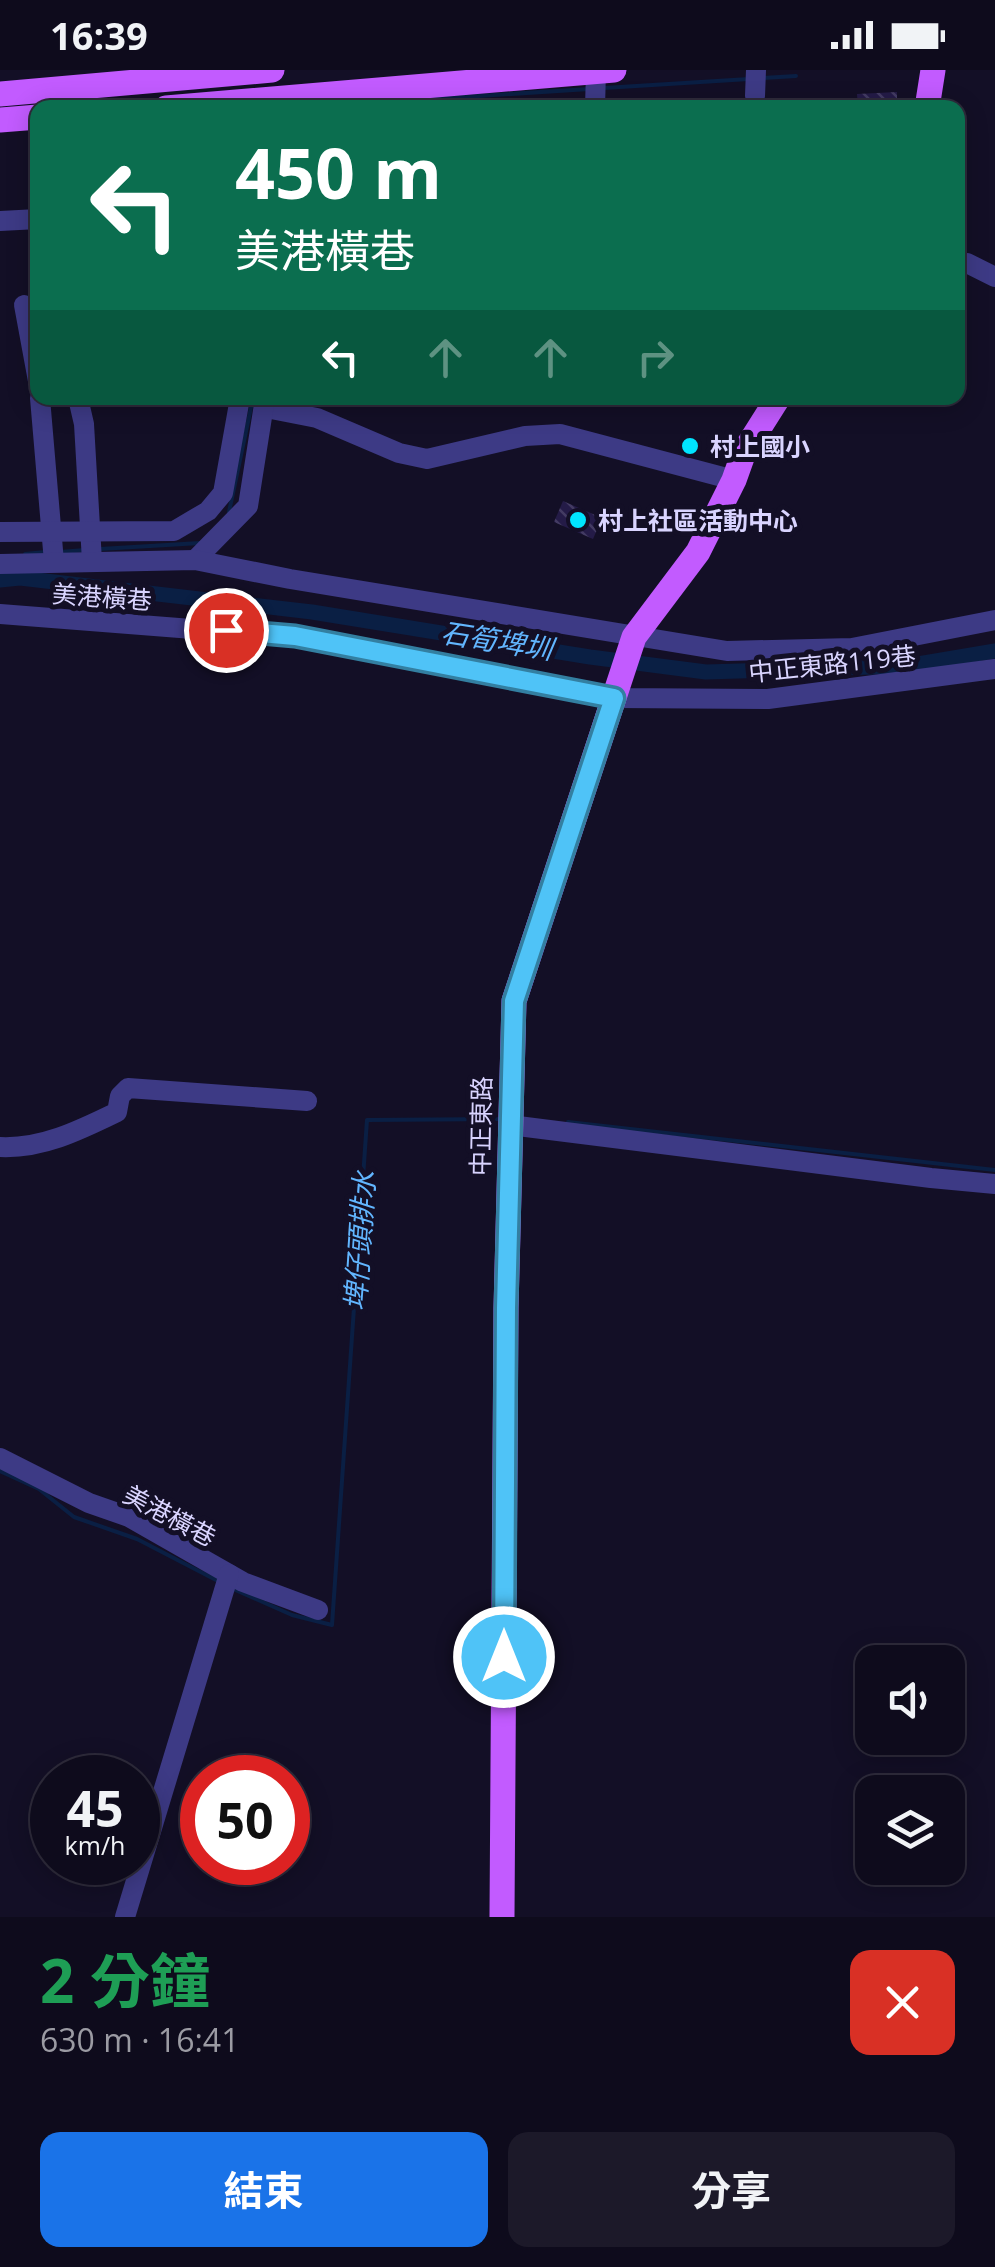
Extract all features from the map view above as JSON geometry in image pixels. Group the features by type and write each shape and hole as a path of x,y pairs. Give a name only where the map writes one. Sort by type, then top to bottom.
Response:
{"main road":[{"path":"0,94 272,70"},
{"path":"369,100 397,88 602,70"},
{"path":"929,100 933,70"},
{"path":"0,120 30,118"},
{"name":"中正東路","path":"502,1917 506,1308 514,1001 634,636 698,552 744,452 774,405"}],"street":[{"path":"596,100 602,70"},
{"path":"755,96 756,70"},
{"path":"0,222 30,220"},
{"path":"965,263 995,277"},
{"path":"24,305 30,338"},
{"path":"41,405 54,562"},
{"path":"80,405 92,561"},
{"path":"239,405 223,493 208,510 174,530 2,532 3,564 195,560 727,650 852,648 995,620"},
{"path":"195,560 248,506 265,405"},
{"path":"272,405 316,418 399,453 427,459 525,436 560,434 734,480"},
{"path":"208,510 227,529"},
{"name":"美港橫巷","path":"0,614 295,636 614,698"},
{"name":"中正東路119巷","path":"614,698 768,699 995,669"},
{"path":"0,1147 19,1148 66,1136 117,1112 120,1096 128,1088 308,1100"},
{"path":"510,1125 995,1184"},
{"name":"美港橫巷","path":"0,1458 89,1503 130,1517 229,1574 318,1610"},
{"path":"126,1917 229,1574"}],"building":[{"path":"897,92 897,100 857,100 857,94"},
{"name":"村上社區活動中心","path":"563,501 602,518 593,539 554,522"}],"waterway":[{"path":"763,78 796,76"},
{"path":"604,88 749,79"},
{"path":"429,100 589,89"},
{"path":"229,512 252,405"},
{"path":"100,549 200,543"},
{"path":"60,552 85,550"},
{"path":"25,554 45,552"},
{"name":"石筍埤圳","path":"0,580 20,578 312,612 706,672 906,666 995,651"},
{"name":"埤仔頭排水","path":"231,1588 292,1615 332,1625 367,1120 503,1119"},
{"name":"埤仔頭排水","path":"568,1122 995,1170"},
{"name":"埤仔頭排水","path":"0,1471 39,1489 74,1517 137,1539 218,1581"}],"place":[{"name":"村上國小","path":"690,446"},
{"name":"村上社區活動中心","path":"578,520"}],"route":[{"path":"226,630 295,636 614,698 514,1001 506,1308 504,1657"}]}
